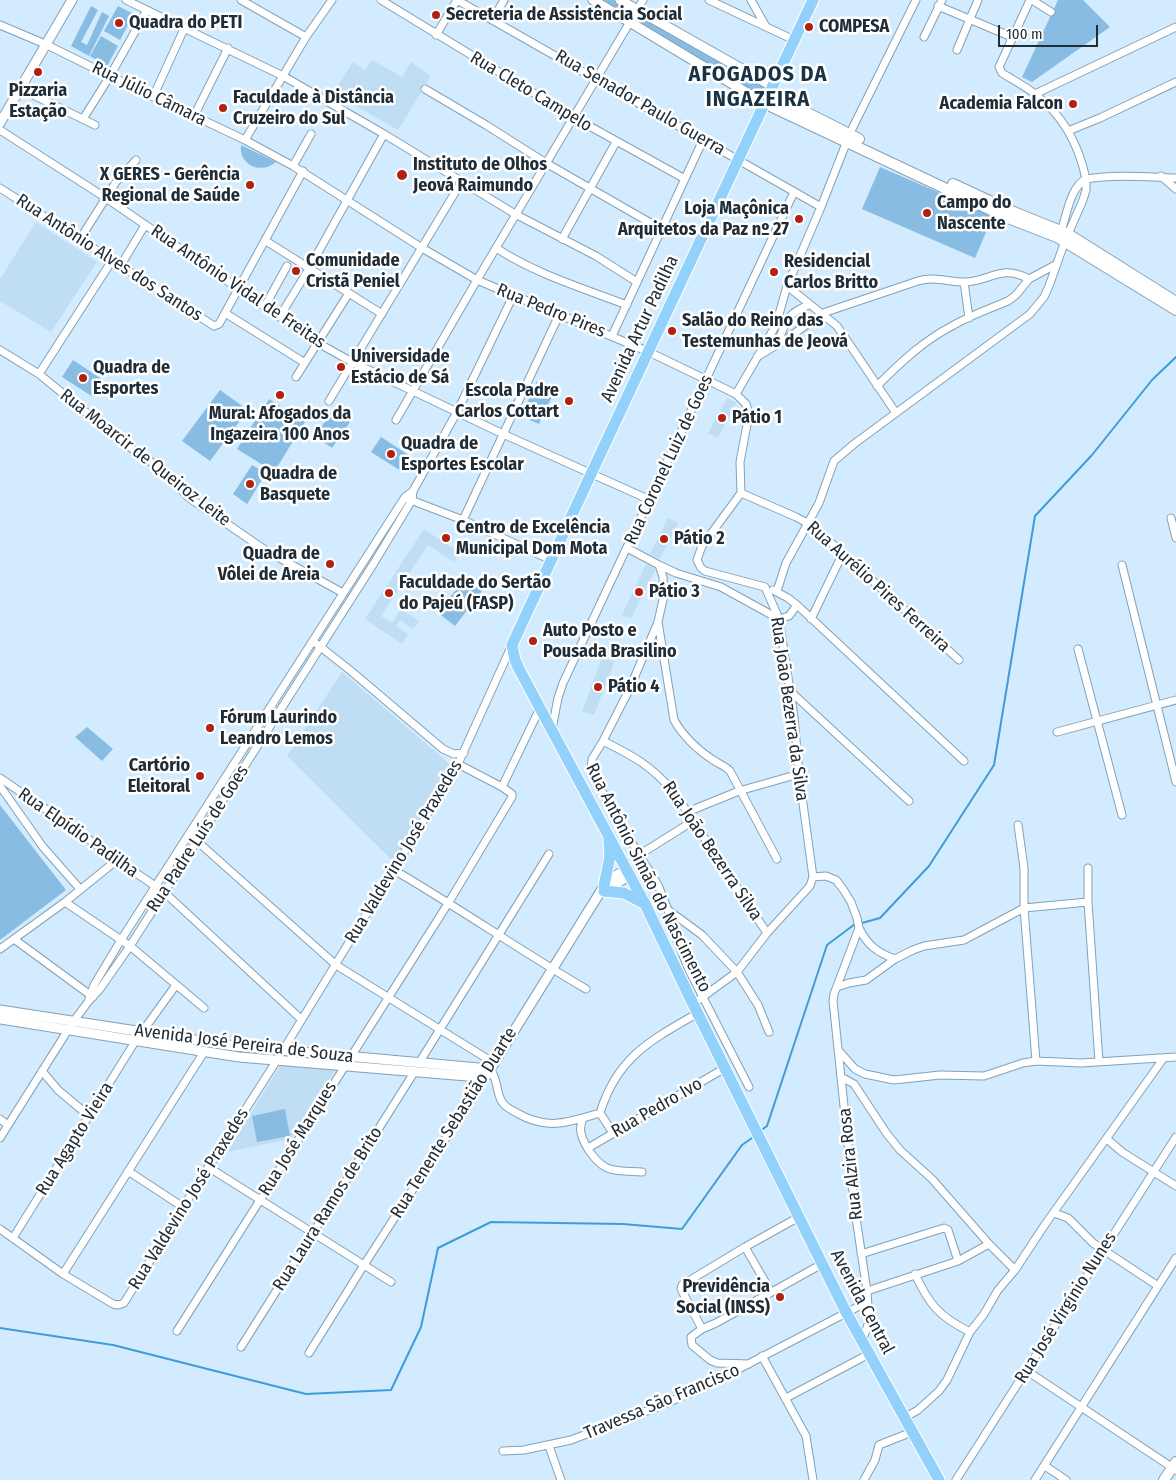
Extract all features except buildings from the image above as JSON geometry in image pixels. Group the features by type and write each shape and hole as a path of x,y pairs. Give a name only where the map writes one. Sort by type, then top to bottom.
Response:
{"main road":[{"name":"Avenida Artur Padilha","path":"512,645 813,0"},
{"path":"772,86 779,99 851,140"},
{"path":"764,103 877,152 1008,218 1050,234 1065,235 1176,302"},
{"path":"1065,235 1176,310"},
{"name":"Rua Antônio Simão do Nascimento","path":"512,645 515,660 645,904 757,1132"},
{"path":"608,835 610,856 602,890 624,893 645,904"},
{"name":"Avenida Central","path":"757,1132 846,1312 940,1480"},
{"path":"1164,1480 1175,1468"},
{"path":"1171,1480 1175,1468"}],"street":[{"path":"0,123 72,0"},
{"path":"126,0 283,76 384,134 515,214 596,256 637,282"},
{"path":"82,119 110,76 144,9 145,0"},
{"path":"241,0 306,37"},
{"path":"245,140 306,37 332,0"},
{"name":"Rua Cleto Campelo","path":"381,0 573,117 685,179"},
{"path":"436,35 457,0"},
{"name":"Rua Senador Paulo Guerra","path":"457,0 821,207"},
{"path":"492,19 504,0"},
{"path":"593,0 764,103"},
{"path":"620,0 772,86"},
{"path":"396,420 476,280 643,0"},
{"path":"709,0 794,40"},
{"path":"751,0 765,25"},
{"path":"916,0 821,207 788,286 776,325 736,394 746,404 749,416 740,462 741,493 702,546 698,554 698,564 710,573 777,591 797,605 964,761"},
{"path":"957,50 978,0"},
{"path":"1051,12 1031,0 1000,64 1000,70 1036,94 1054,112 1068,131 1080,154 1086,179 1086,190 1083,200 1065,235"},
{"path":"924,38 940,3 970,19 1012,37"},
{"name":"Rua Júlio Câmara","path":"0,25 45,44 153,98 245,140 303,171 422,248"},
{"path":"1036,94 1176,26"},
{"path":"153,98 184,29"},
{"path":"194,116 228,48"},
{"path":"1068,131 1176,82"},
{"path":"20,89 95,125"},
{"path":"425,89 546,163 661,229"},
{"name":"Rua Antônio Vidal de Freitas","path":"0,130 106,198 318,343 352,362 503,434 650,500"},
{"path":"293,166 310,134"},
{"path":"280,316 310,267 384,134"},
{"path":"612,336 703,140"},
{"path":"562,239 616,142"},
{"path":"80,239 119,177 136,160"},
{"path":"303,171 225,313 305,363"},
{"path":"1161,176 1176,189"},
{"path":"777,591 786,563 819,503 834,461 1030,314 1044,298 1057,264 1074,192 1081,182 1086,179 1101,177 1161,176 1176,178"},
{"path":"329,401 462,181"},
{"name":"Rua Antônio Alves dos Santos","path":"0,188 113,259 211,325 218,324 225,313"},
{"name":"Rua Coronel Luiz de Goes","path":"552,730 563,683 794,192"},
{"path":"121,265 144,225"},
{"path":"266,241 382,314"},
{"name":"Rua Pedro Pires","path":"422,248 476,280 649,352 736,394"},
{"path":"496,248 509,257 553,277 627,305"},
{"path":"39,374 113,259"},
{"path":"878,386 906,357 935,336 952,325 1008,301 1016,295 1029,279 1057,264"},
{"path":"265,306 287,266"},
{"path":"757,357 823,313 926,279 964,282 1011,272 1029,279"},
{"path":"964,282 970,318"},
{"path":"788,286 837,326 896,413"},
{"path":"296,376 349,293"},
{"path":"513,296 458,412 409,499 463,520 551,560"},
{"path":"776,345 790,314 795,310 810,305"},
{"path":"463,520 559,315"},
{"name":"Rua Moarcir de Queiroz Leite","path":"0,350 39,374 120,440 162,470 188,497 265,550 343,593"},
{"name":"Rua Aurélio Pires Ferreira","path":"741,493 808,523 959,660"},
{"name":"Rua Padre Luís de Goes","path":"90,998 121,940 312,641 409,499"},
{"name":"Rua Padre Luís de Goes","path":"90,998 130,946 321,646 409,499"},
{"path":"1171,518 1176,538"},
{"path":"627,548 676,573 721,587 779,620 790,616 797,605"},
{"path":"811,619 843,553"},
{"path":"659,565 663,577 664,596 658,622 629,690 592,759 591,770 614,814 658,885 676,938 703,998 749,1087"},
{"path":"1122,565 1176,782"},
{"name":"Rua João Bezerra da Silva","path":"765,587 779,620 794,716 799,774 813,877 810,886 767,933"},
{"path":"658,622 674,720 683,733 705,754 727,768 778,859"},
{"path":"312,641 321,646 443,749 454,754 464,753"},
{"name":"Rua Valdevino José Praxedes","path":"282,1052 458,764 512,645"},
{"path":"1078,649 1122,815"},
{"path":"790,691 909,802"},
{"path":"1057,732 1176,700"},
{"path":"458,764 502,787 540,708"},
{"path":"794,716 808,708"},
{"name":"Rua João Bezerra Silva","path":"603,741 630,754 649,767 674,792 767,933"},
{"path":"687,812 740,791 799,774"},
{"name":"Rua Elpídio Padilha","path":"0,778 164,892 302,1019"},
{"path":"0,786 43,847 80,889"},
{"name":"Rua José Marques","path":"177,1331 449,902 512,797 512,794 502,787"},
{"path":"639,855 693,820"},
{"path":"1018,825 1024,868 1024,908 1036,1061"},
{"path":"189,834 336,965 441,1030 491,1071 496,1080 503,1104 525,1118 536,1122 555,1124 600,1113"},
{"name":"Rua Laura Ramos de Brito","path":"241,1348 549,854"},
{"path":"0,949 66,902 116,860"},
{"path":"1088,868 1088,902 1099,1062"},
{"path":"394,870 449,902 499,936 586,989"},
{"name":"Rua Tenente Sebastião Duarte","path":"309,1353 364,1265 491,1071 551,968 602,890 610,879 628,871"},
{"path":"813,877 831,878 844,888 854,908 863,937 874,949 895,959"},
{"path":"66,902 130,946 204,1008"},
{"path":"837,987 866,980 904,953 924,946 964,940 1024,908 1088,902"},
{"path":"668,910 702,935 737,972 758,1005 769,1032"},
{"name":"Rua Alzira Rosa","path":"859,928 833,1001 854,1201 867,1291 869,1322 862,1341"},
{"path":"600,1113 611,1086 622,1068 634,1054 695,1009 703,998 737,972 767,933"},
{"path":"0,1138 90,998 14,939"},
{"path":"142,1032 176,985"},
{"name":"Avenida José Pereira de Souza","path":"0,1010 44,1016 71,1026 204,1052 345,1065 417,1067"},
{"name":"Avenida José Pereira de Souza","path":"0,1019 142,1032 282,1052 351,1057 467,1076 491,1071"},
{"name":"Rua Agapto Vieira","path":"13,1238 136,1040"},
{"path":"838,1050 855,1069 865,1074 894,1080 940,1075 984,1076 1023,1063 1036,1061 1099,1062 1176,1057"},
{"path":"0,1229 63,1274 204,1052"},
{"path":"904,1418 918,1410 939,1391 947,1380 970,1332 984,1314 998,1290 1015,1270 1163,1059"},
{"name":"Rua Valdevino José Praxedes","path":"63,1274 114,1304 120,1305 126,1300 276,1060"},
{"name":"Rua Pedro Ivo","path":"588,1148 725,1068"},
{"path":"42,1071 58,1090 89,1116"},
{"path":"842,1077 854,1084 887,1134 900,1150 932,1179 989,1244 1015,1270"},
{"path":"600,1113 613,1133"},
{"path":"583,1118 581,1131 588,1148 602,1165 609,1169 642,1172"},
{"path":"0,1119 8,1125"},
{"name":"Rua José Virgínio Nunes","path":"956,1480 1176,1137"},
{"path":"1107,1139 1122,1152 1176,1186"},
{"path":"208,1167 391,1282"},
{"path":"128,1171 183,1207"},
{"path":"1054,1213 1068,1218 1093,1243 1158,1286"},
{"path":"702,1329 682,1289 682,1285 798,1217"},
{"path":"861,1254 944,1228 948,1230 958,1261"},
{"path":"867,1291 958,1261 989,1244"},
{"path":"745,1247 771,1292"},
{"path":"1035,1480 1176,1258"},
{"path":"751,1364 723,1364 710,1360 690,1342 691,1337 702,1329 822,1264"},
{"path":"916,1274 930,1302 938,1311 970,1332"},
{"name":"Travessa São Francisco","path":"503,1451 549,1446 571,1440 660,1406 751,1364 762,1356 867,1302"},
{"path":"786,1398 869,1354"},
{"path":"762,1356 806,1436 813,1480"},
{"path":"1027,1370 1081,1408 1175,1468"},
{"path":"864,1480 873,1463 879,1445 912,1432"},
{"path":"549,1446 561,1480"},
{"path":"1045,1466 1066,1480"}],"shaded area":[{"path":"600,0 613,0 767,86 762,97"},
{"path":"1058,0 1083,0 1110,27 1032,82 1022,77"},
{"path":"91,6 98,10 81,42 87,45 102,12 109,16 89,56 71,46"},
{"name":"Quadra do PETI","path":"118,6 134,14 120,40 104,31"},
{"name":"Quadra do PETI","path":"101,36 118,46 107,66 90,56"},
{"path":"372,60 402,77 411,62 431,76 398,130 333,93 353,62 365,70"},
{"path":"241,145 276,162 264,168 252,166 243,158"},
{"name":"Campo do Nascente","path":"880,167 993,216 975,258 862,209"},
{"path":"36,222 97,262 51,332 0,301 0,279"},
{"name":"Quadra de Esportes","path":"73,360 103,380 93,397 62,377"},
{"path":"537,381 555,390 539,424 521,416"},
{"path":"220,390 248,410 210,461 182,441"},
{"name":"Pátio 1","path":"727,398 736,403 718,438 708,433"},
{"path":"269,399 305,422 274,472 237,449"},
{"path":"333,410 350,422 332,448 315,436"},
{"name":"Quadra de Esportes Escolar","path":"381,437 410,456 401,471 371,452"},
{"name":"Quadra de Basquete","path":"252,465 266,473 247,504 233,494"},
{"name":"Pátio 2","path":"668,518 678,523 660,559 650,554"},
{"name":"Faculdade do Sertão do Pajeú (FASP)","path":"424,529 460,553 454,562 428,545 381,616 392,623 401,609 419,621 413,629 400,620 396,626 408,634 402,644 365,619"},
{"name":"Pátio 3","path":"646,564 656,569 631,618 622,615"},
{"path":"465,578 482,591 455,626 438,613"},
{"name":"Pátio 4","path":"602,657 615,661 594,715 582,712"},
{"path":"342,672 453,767 394,862 287,756"},
{"path":"87,727 113,749 102,761 75,737"},
{"path":"0,805 66,890 0,940"},
{"path":"280,1066 336,1069 291,1139 227,1152"},
{"path":"285,1109 290,1136 257,1142 252,1116"}],"waterway":[{"path":"862,923 880,918 929,866 994,765 1035,516 1092,455 1152,380 1176,357"},
{"path":"760,1131 767,1126 827,945 855,924"},
{"path":"0,1328 113,1345 306,1394 391,1390 421,1327 438,1248 491,1222 623,1224 682,1229 742,1145 755,1136"}],"place":[{"name":"Secreteria de Assistência Social","path":"436,15"},
{"name":"Quadra do PETI","path":"119,23"},
{"name":"COMPESA","path":"809,27"},
{"name":"Pizzaria Estação","path":"38,72"},
{"name":"Academia Falcon","path":"1073,104"},
{"name":"Faculdade à Distância Cruzeiro do Sul","path":"223,108"},
{"name":"Instituto de Olhos Jeová Raimundo","path":"402,175"},
{"name":"X GERES - Gerência Regional de Saúde","path":"250,185"},
{"name":"Campo do Nascente","path":"927,213"},
{"name":"Loja Maçônica Arquitetos da Paz nº 27","path":"799,219"},
{"name":"Comunidade Cristã Peniel","path":"296,271"},
{"name":"Residencial Carlos Britto","path":"774,272"},
{"name":"Salão do Reino das Testemunhas de Jeová","path":"672,331"},
{"name":"Universidade Estácio de Sá","path":"341,367"},
{"name":"Quadra de Esportes","path":"83,378"},
{"name":"Mural: Afogados da Ingazeira 100 Anos","path":"280,395"},
{"name":"Escola Padre Carlos Cottart","path":"569,401"},
{"name":"Pátio 1","path":"722,418"},
{"name":"Quadra de Esportes Escolar","path":"391,454"},
{"name":"Quadra de Basquete","path":"250,484"},
{"name":"Centro de Excelência Municipal Dom Mota","path":"446,538"},
{"name":"Pátio 2","path":"664,539"},
{"name":"Quadra de Vôlei de Areia","path":"330,564"},
{"name":"Pátio 3","path":"639,592"},
{"name":"Faculdade do Sertão do Pajeú (FASP)","path":"389,593"},
{"name":"Auto Posto e Pousada Brasilino","path":"533,641"},
{"name":"Pátio 4","path":"598,687"},
{"name":"Fórum Laurindo Leandro Lemos","path":"210,728"},
{"name":"Cartório Eleitoral","path":"200,776"},
{"name":"Previdência Social (INSS)","path":"780,1297"}],"district":[{"name":"AFOGADOS DA INGAZEIRA","path":"758,88"}]}
